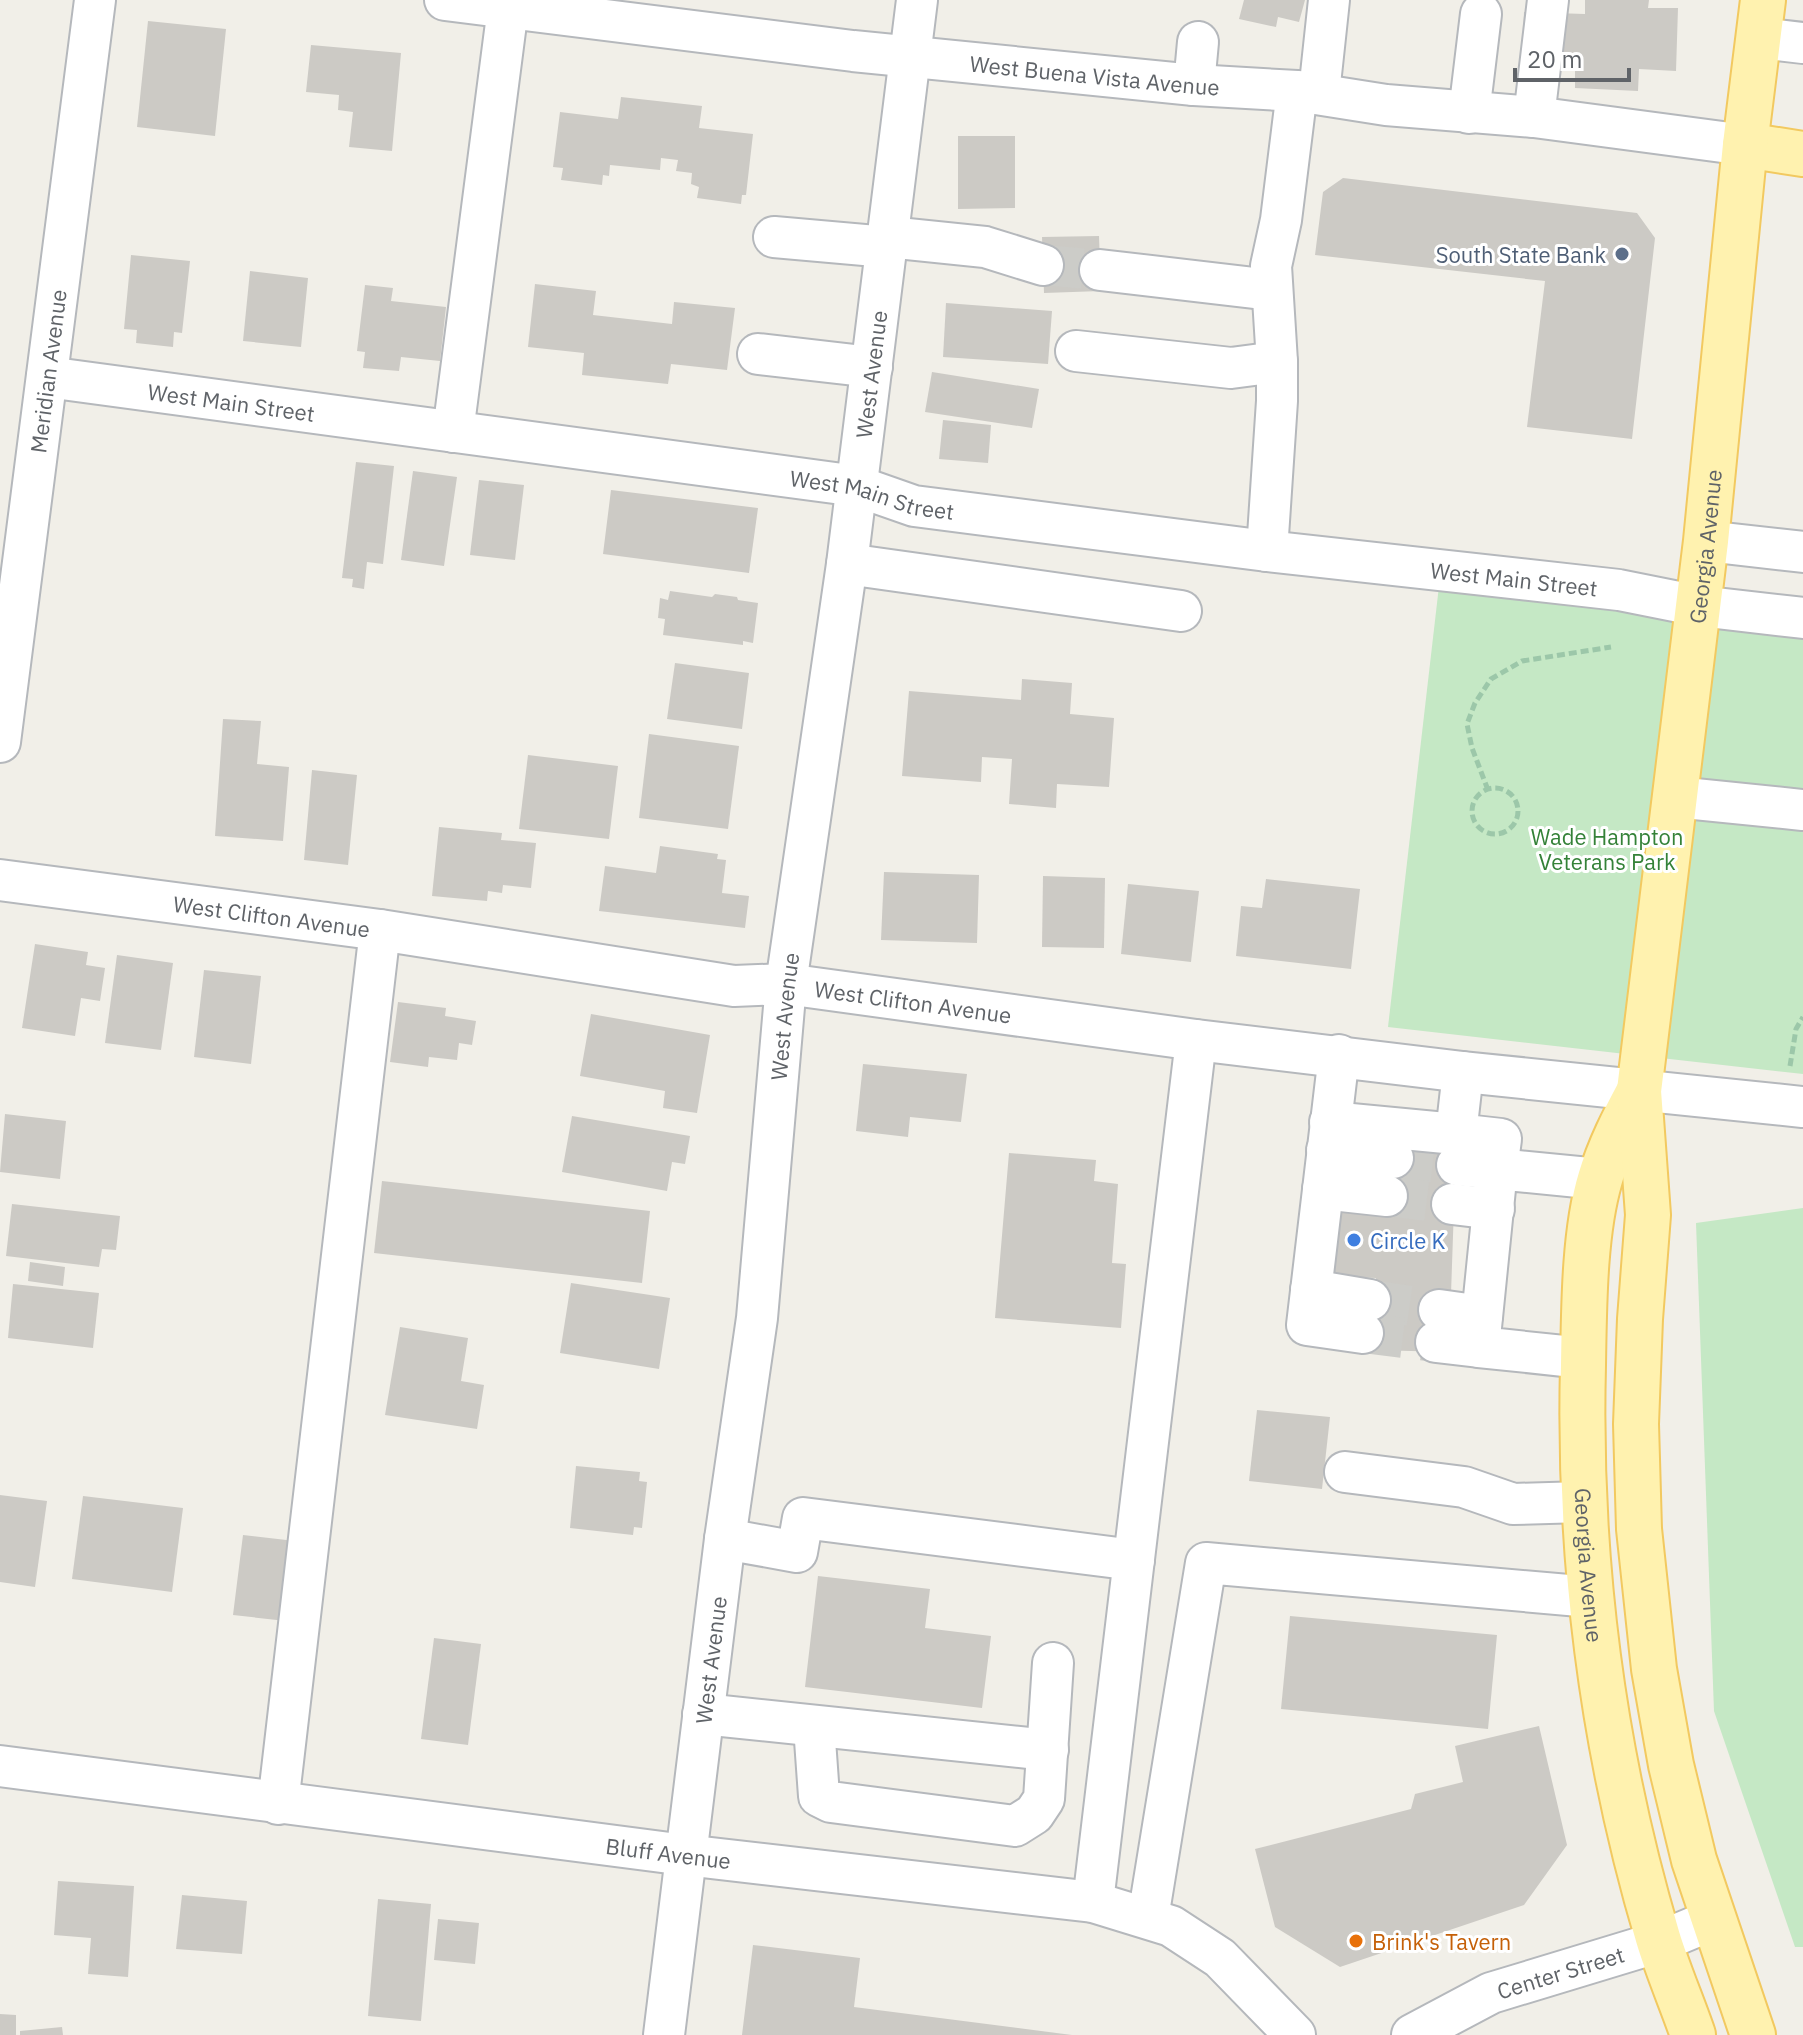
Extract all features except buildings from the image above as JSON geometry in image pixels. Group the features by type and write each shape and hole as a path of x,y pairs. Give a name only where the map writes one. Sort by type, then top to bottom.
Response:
{"main road":[{"name":"Georgia Avenue","path":"1753,2035 1694,1860 1671,1765 1654,1669 1639,1529 1636,1424 1648,1215 1639,1091 1699,606 1745,145 1761,19"},
{"path":"1745,145 1803,154"},
{"name":"Georgia Avenue","path":"1639,1091 1611,1145 1592,1209 1583,1358 1583,1502 1600,1678 1617,1776 1659,1942 1693,2035"}],"street":[{"name":"Meridian Avenue","path":"0,742 95,0"},
{"name":"West Buena Vista Avenue","path":"445,0 642,12 853,51 909,54 957,62 1194,85 1308,92 1386,105 1534,117 1745,145"},
{"name":"West Avenue","path":"664,2035 725,1539 757,1318 786,984 847,564 917,0"},
{"path":"1267,551 1277,401 1271,266 1329,0"},
{"path":"1534,117 1548,0"},
{"path":"453,432 508,4"},
{"path":"1469,113 1481,14"},
{"path":"1761,19 1803,43"},
{"path":"1194,85 1198,42"},
{"path":"774,237 985,247 1043,265"},
{"path":"1100,270 1271,290"},
{"path":"1076,351 1231,368 1277,362"},
{"path":"758,354 872,367"},
{"name":"West Main Street","path":"47,377 857,486 914,506 1267,551 1619,590 1699,606 1803,618"},
{"path":"1706,541 1803,552"},
{"path":"847,564 1181,611"},
{"path":"1675,797 1803,810"},
{"name":"West Clifton Avenue","path":"0,880 380,930 734,986 786,984 1196,1040 1463,1072 1803,1107"},
{"path":"278,1804 380,930"},
{"path":"1093,1902 1196,1040"},
{"path":"1339,1055 1307,1325 1367,1316"},
{"path":"1456,1150 1463,1072"},
{"path":"1329,1136 1456,1150 1497,1169 1599,1179"},
{"path":"1323,1189 1390,1177 1329,1136"},
{"path":"1480,1332 1497,1169"},
{"path":"1452,1204 1494,1209"},
{"path":"1438,1326 1480,1332 1583,1358"},
{"path":"1345,1472 1464,1487 1513,1504 1583,1502"},
{"path":"725,1539 797,1552 803,1518 1134,1560"},
{"path":"1148,1918 1206,1563 1591,1597"},
{"path":"814,1726 819,1796 831,1802 1015,1826 1034,1814 1044,1799 1053,1663"},
{"path":"703,1714 1048,1750"},
{"name":"Bluff Avenue","path":"0,1766 685,1855 1093,1902 1171,1926 1220,1958 1295,2035"},
{"name":"Center Street","path":"1412,2035 1491,1993 1659,1942 1714,1919"}],"path":[{"path":"1488,790 1472,748 1467,724 1475,703 1491,679 1522,661 1611,647"},
{"path":"1488,790 1505,791 1516,800 1518,814 1512,827 1506,831 1491,833 1478,825 1474,818 1474,803 1478,796 1488,790"},
{"path":"1793,1046 1796,1029 1803,1017"}],"green space":[{"name":"Wade Hampton Veterans Park","path":"1439,586 1803,627 1803,1074 1388,1027"},
{"path":"1803,1208 1803,1947 1795,1947 1714,1711 1696,1223"}],"tunnel":[{"path":"1043,265 1100,270"},
{"path":"1393,1158 1457,1165"},
{"path":"1387,1196 1452,1204"},
{"path":"1370,1300 1439,1310"},
{"path":"1363,1333 1436,1342"}],"place":[{"name":"South State Bank","path":"1622,254"},
{"name":"Circle K","path":"1354,1240"},
{"name":"Brink's Tavern","path":"1356,1941"}]}
